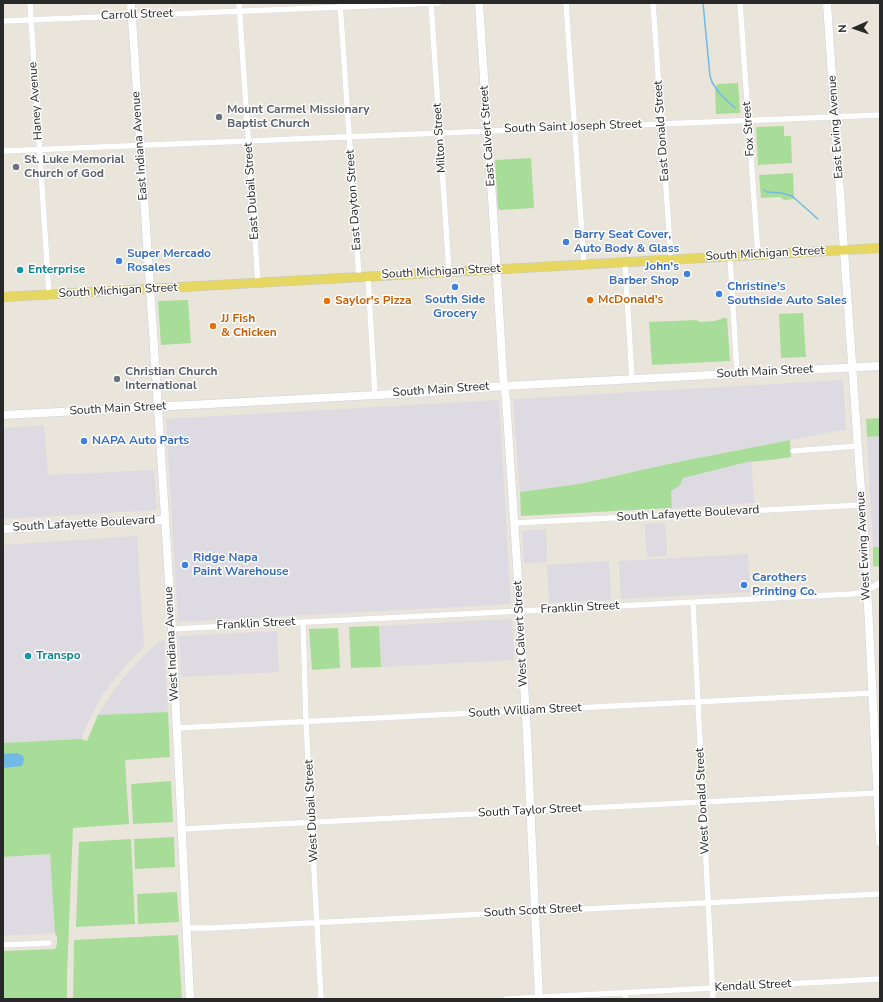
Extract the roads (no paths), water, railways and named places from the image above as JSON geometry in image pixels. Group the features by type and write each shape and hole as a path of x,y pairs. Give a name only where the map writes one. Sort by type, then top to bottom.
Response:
{"main road":[{"name":"South Michigan Street","path":"3,297 880,248"}],"street":[{"name":"Haney Avenue","path":"30,3 49,294"},
{"name":"East Indiana Avenue","path":"131,3 150,289"},
{"name":"East Dubail Street","path":"239,3 258,283"},
{"name":"Milton Street","path":"431,3 449,272"},
{"name":"Carroll Street","path":"3,21 240,11 340,5 439,3"},
{"name":"East Calvert Street","path":"479,3 497,269"},
{"path":"566,3 584,265"},
{"name":"East Donald Street","path":"653,3 670,259"},
{"name":"Fox Street","path":"740,3 758,254"},
{"name":"East Ewing Avenue","path":"827,3 844,250"},
{"name":"East Dayton Street","path":"340,5 359,277"},
{"name":"South Saint Joseph Street","path":"3,151 880,115"},
{"name":"West Ewing Avenue","path":"844,250 862,505 880,842"},
{"path":"730,256 737,374"},
{"path":"626,262 632,380"},
{"name":"West Calvert Street","path":"497,269 520,611 539,998"},
{"path":"368,277 375,395"},
{"name":"West Indiana Avenue","path":"150,289 172,629 190,999"},
{"name":"South Main Street","path":"3,415 880,366"},
{"path":"793,451 858,446"},
{"name":"South Lafayette Boulevard","path":"514,523 862,505"},
{"name":"South Lafayette Boulevard","path":"3,529 165,520"},
{"name":"Franklin Street","path":"172,629 848,594 862,593 880,583"},
{"name":"West Donald Street","path":"693,603 713,999"},
{"name":"West Dubail Street","path":"303,622 306,722 321,999"},
{"name":"South William Street","path":"177,728 873,692"},
{"name":"South Taylor Street","path":"182,829 877,793"},
{"name":"South Scott Street","path":"187,928 317,923 880,894"},
{"path":"3,945 49,944"},
{"name":"Kendall Street","path":"506,999 626,996 712,988 880,979"}],"water":[{"path":"17,753 23,756 24,760 22,766 3,768 3,754"}],"waterway":[{"path":"703,3 710,76 719,93 735,108"},
{"path":"764,190 767,192 781,193 792,196 818,219"}],"place":[{"name":"Mount Carmel Missionary Baptist Church","path":"219,117"},
{"name":"St. Luke Memorial Church of God","path":"16,167"},
{"name":"Barry Seat Cover, Auto Body & Glass","path":"566,242"},
{"name":"Super Mercado Rosales","path":"119,261"},
{"name":"Enterprise","path":"20,270"},
{"name":"John's Barber Shop","path":"687,274"},
{"name":"South Side Grocery","path":"455,287"},
{"name":"Christine's Southside Auto Sales","path":"719,294"},
{"name":"McDonald's","path":"590,300"},
{"name":"Saylor's Pizza","path":"327,301"},
{"name":"JJ Fish & Chicken","path":"213,326"},
{"name":"Christian Church International","path":"117,379"},
{"name":"NAPA Auto Parts","path":"84,441"},
{"name":"Ridge Napa Paint Warehouse","path":"185,565"},
{"name":"Carothers Printing Co.","path":"744,585"},
{"name":"Transpo","path":"28,656"}]}
